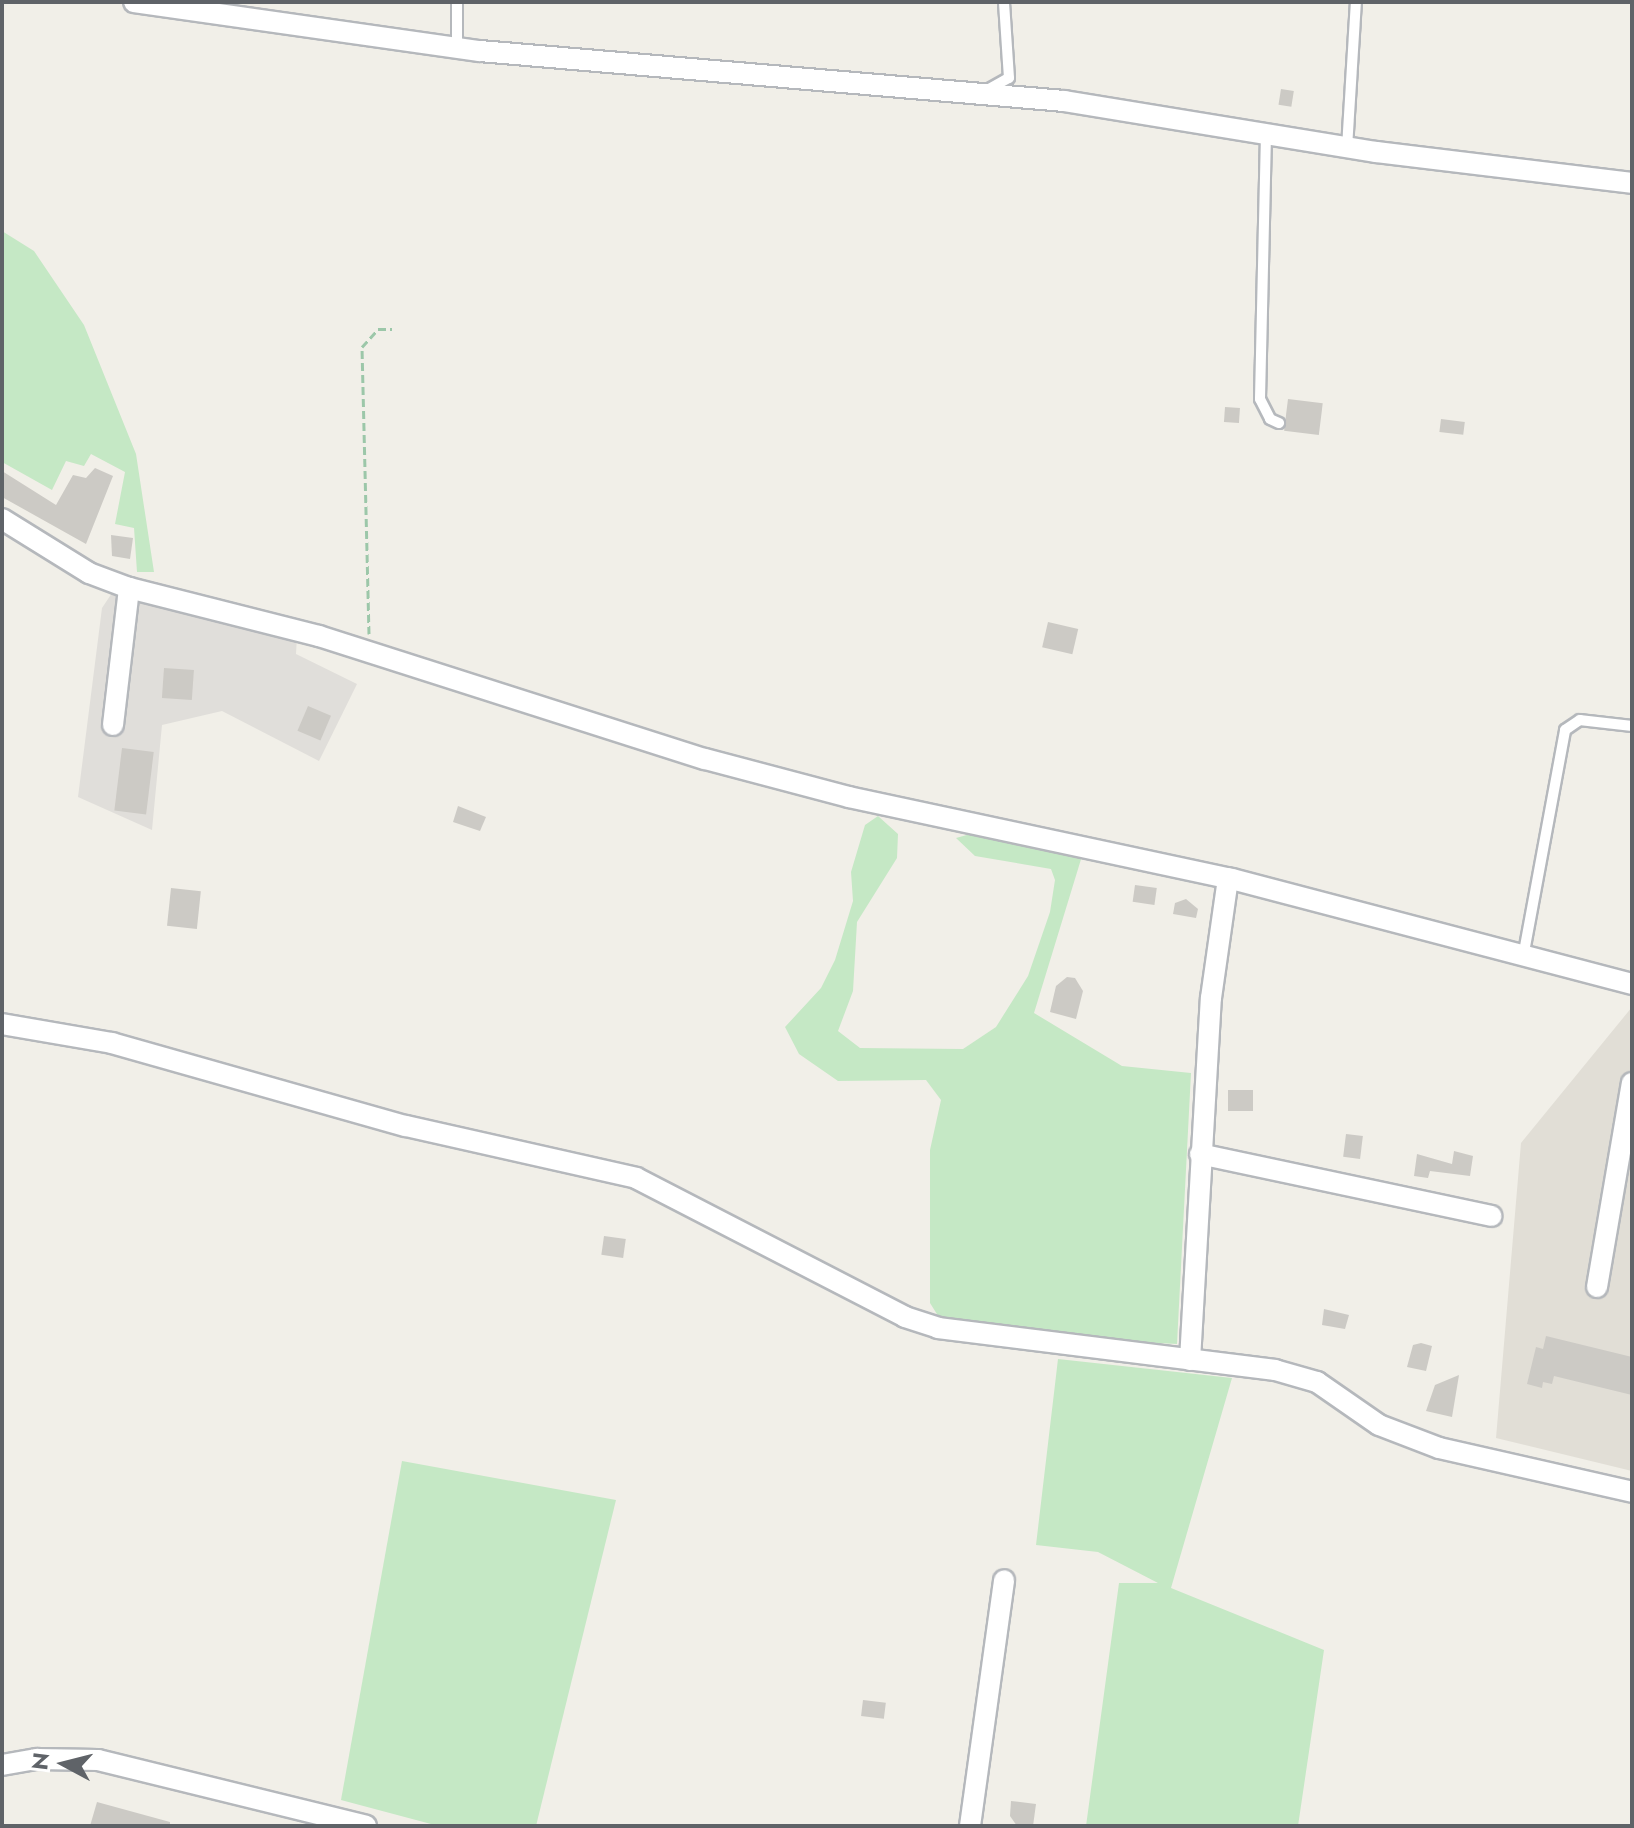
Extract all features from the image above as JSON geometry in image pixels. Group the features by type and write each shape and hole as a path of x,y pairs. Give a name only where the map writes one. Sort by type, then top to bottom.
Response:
{"street":[{"path":"134,2 457,48 1064,101 1347,148 1632,183"},
{"path":"2,519 89,573 129,588 319,636 705,759 849,797 1228,878 1524,952 1632,984"},
{"path":"113,725 129,588"},
{"path":"1190,1360 1211,998 1228,878"},
{"path":"2,1024 112,1043 406,1126 636,1178 905,1317 938,1328 1275,1370 1317,1382 1379,1425 1439,1448 1632,1492"},
{"path":"1597,1287 1632,1083"},
{"path":"1200,1154 1491,1216"},
{"path":"970,1826 1004,1580"},
{"path":"2,1765 37,1759 98,1760 366,1826"}],"lane":[{"path":"457,2 457,48"},
{"path":"978,95 1009,78 1004,2"},
{"path":"1347,148 1356,2"},
{"path":"1266,134 1260,399 1270,419 1279,423"},
{"path":"1524,952 1565,730 1580,720 1632,726"}],"path":[{"path":"370,654 362,347 378,329 392,329"}],"shaded area":[{"path":"112,593 297,637 296,654 357,684 319,761 222,711 162,725 152,830 78,797 102,608"},
{"path":"1632,1007 1632,1471 1496,1438 1521,1143"}],"green space":[{"path":"2,231 34,251 84,325 136,454 154,572 137,572 134,528 115,524 125,472 91,454 84,466 66,461 52,490 2,462"},
{"path":"878,816 898,834 897,858 857,922 853,991 838,1031 860,1048 963,1049 996,1027 1028,976 1050,912 1055,880 1051,869 975,856 956,838 974,833 1082,856 1034,1013 1122,1066 1191,1073 1177,1344 1081,1339 940,1319 930,1303 930,1150 941,1100 926,1080 838,1081 799,1054 785,1027 821,988 835,960 853,901 851,872 865,825"},
{"path":"1058,1359 1232,1378 1171,1588 1324,1650 1298,1826 1086,1826 1119,1583 1158,1583 1098,1552 1036,1545"},
{"path":"402,1461 616,1500 536,1826 431,1824 341,1800"}],"building":[{"path":"1281,89 1294,91 1291,107 1278,105"},
{"path":"1288,399 1323,403 1319,435 1284,431"},
{"path":"1225,407 1240,408 1239,423 1224,422"},
{"path":"1441,419 1465,422 1463,435 1439,432"},
{"path":"95,468 113,476 86,544 2,497 2,471 56,505 73,475 86,478"},
{"path":"111,535 133,538 130,559 112,556"},
{"path":"1048,622 1078,629 1072,654 1042,647"},
{"path":"164,668 194,670 192,700 162,698"},
{"path":"308,706 331,716 320,741 297,731"},
{"path":"122,748 154,752 146,814 114,811"},
{"path":"458,806 486,817 480,831 453,822"},
{"path":"1135,885 1157,888 1154,905 1133,902"},
{"path":"171,888 201,891 197,929 167,926"},
{"path":"1186,899 1198,909 1196,918 1173,914 1175,903"},
{"path":"1067,977 1075,978 1083,991 1076,1019 1050,1012 1056,986"},
{"path":"1228,1090 1253,1090 1253,1111 1228,1111"},
{"path":"1346,1134 1363,1136 1360,1159 1343,1157"},
{"path":"1454,1151 1473,1156 1470,1176 1430,1171 1428,1178 1414,1176 1417,1154 1452,1164"},
{"path":"604,1236 626,1239 623,1258 601,1255"},
{"path":"1324,1309 1349,1315 1345,1329 1322,1325"},
{"path":"1546,1336 1632,1357 1632,1395 1554,1376 1552,1384 1543,1382 1542,1388 1527,1384 1536,1347 1543,1349"},
{"path":"1421,1343 1432,1346 1426,1371 1407,1367 1413,1345"},
{"path":"1459,1375 1452,1417 1426,1411 1435,1385"},
{"path":"863,1700 886,1703 884,1719 861,1716"},
{"path":"1011,1801 1036,1804 1033,1826 1017,1826 1010,1816"},
{"path":"97,1802 170,1822 170,1826 90,1826"}]}
